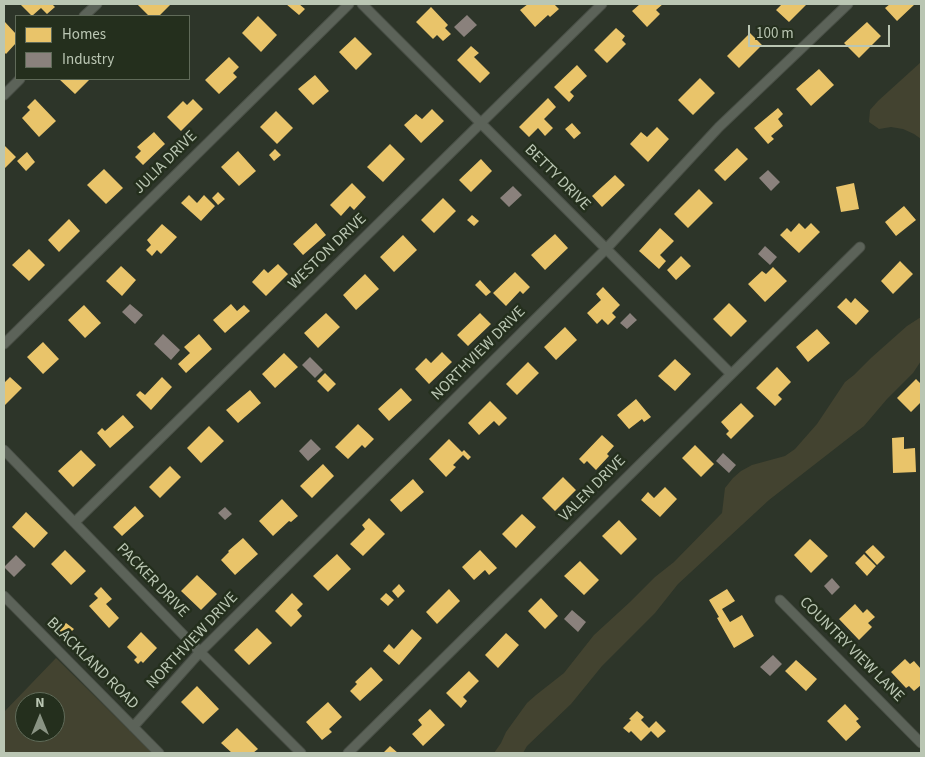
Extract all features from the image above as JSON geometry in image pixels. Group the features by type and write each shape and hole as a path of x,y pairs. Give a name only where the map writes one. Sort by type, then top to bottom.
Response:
{"street":[{"path":"85,15 97,4"},
{"name":"JULIA DRIVE","path":"4,344 349,4"},
{"name":"BETTY DRIVE","path":"362,4 731,374"},
{"name":"WESTON DRIVE","path":"75,522 602,4"},
{"name":"NORTHVIEW DRIVE","path":"133,727 200,652 606,249 720,126 848,4"},
{"path":"4,95 19,80"},
{"name":"VALEN DRIVE","path":"348,753 860,247"},
{"name":"PACKER DRIVE","path":"4,450 301,753"},
{"name":"BLACKLAND ROAD","path":"4,596 160,753"},
{"name":"COUNTRY VIEW LANE","path":"780,600 921,743"}],"green space":[{"path":"921,62 921,139 903,129 891,127 879,129 869,122 870,110"},
{"path":"921,317 921,361 913,373 864,426 769,500 678,584 655,613 602,666 571,704 527,746 523,753 494,753 506,732 527,703 564,673 594,635 655,577 674,562 722,513 725,488 733,478 752,465 785,456 795,449 817,424 845,382 907,326"},
{"path":"56,658 152,753 4,753 4,712 15,701 15,742 65,742 65,692 23,692"}],"building: Homes":[{"path":"20,4 52,4 55,7 47,14 41,8 31,15"},
{"path":"137,4 171,4 160,15 148,15"},
{"path":"286,4 299,4 305,9 299,15"},
{"path":"528,4 554,4 559,9 550,17 548,15 535,27 520,10"},
{"path":"640,4 663,4 656,10 660,14 647,27 632,11"},
{"path":"782,4 807,4 789,22 776,10"},
{"path":"890,4 915,4 897,21 885,8"},
{"path":"431,7 448,25 445,28 451,34 443,41 437,35 433,39 416,22"},
{"path":"258,16 277,35 261,52 242,33"},
{"path":"5,22 15,33 15,44 6,54 4,52"},
{"path":"867,22 881,36 859,58 844,43"},
{"path":"616,28 625,36 622,40 626,44 607,63 594,50"},
{"path":"750,33 762,45 739,68 727,56"},
{"path":"355,37 372,54 356,70 339,52"},
{"path":"471,46 479,53 474,57 490,73 480,83 457,60"},
{"path":"229,57 239,67 233,73 237,77 219,94 205,80"},
{"path":"577,65 587,76 570,92 574,96 569,102 554,87"},
{"path":"819,69 834,85 811,106 796,89"},
{"path":"315,75 329,91 313,105 298,89"},
{"path":"700,78 715,93 693,115 678,100"},
{"path":"60,80 89,80 75,94"},
{"path":"548,98 556,107 544,119 553,128 545,136 538,128 529,137 519,127"},
{"path":"35,99 56,121 39,137 22,118 30,110 27,107"},
{"path":"193,99 203,109 181,131 167,117 183,101 187,105"},
{"path":"778,108 783,114 778,119 783,126 771,136 774,139 768,144 754,128"},
{"path":"432,109 444,121 421,143 404,125 416,114 422,119"},
{"path":"276,111 293,128 277,144 260,127"},
{"path":"572,123 581,133 574,139 565,129"},
{"path":"657,127 669,139 648,162 630,144 641,132 647,137"},
{"path":"154,132 165,144 143,165 135,157 141,151 137,147"},
{"path":"390,144 405,159 383,182 367,167"},
{"path":"4,145 16,157 4,169"},
{"path":"737,148 748,159 725,181 714,170"},
{"path":"275,149 281,155 274,161 269,155"},
{"path":"238,151 256,171 239,186 221,167"},
{"path":"27,152 35,162 26,171 17,161"},
{"path":"481,159 492,171 471,192 459,180"},
{"path":"104,169 123,188 106,204 87,185"},
{"path":"615,175 625,185 602,207 592,196"},
{"path":"352,183 366,197 354,210 350,206 341,216 330,205"},
{"path":"854,183 859,209 841,212 836,187"},
{"path":"699,189 713,203 688,228 674,214"},
{"path":"218,192 225,199 218,205 212,198"},
{"path":"189,195 197,203 204,195 215,206 201,221 181,203"},
{"path":"443,198 456,211 434,233 421,220"},
{"path":"904,206 916,220 896,236 885,222"},
{"path":"472,215 479,221 474,226 467,220"},
{"path":"69,219 80,231 59,252 48,240"},
{"path":"316,223 326,235 303,255 293,244"},
{"path":"799,223 805,229 811,223 820,232 799,253 780,235 787,228 791,232"},
{"path":"162,224 177,237 161,254 157,250 152,256 146,250 151,245 147,240"},
{"path":"660,228 674,241 660,255 666,261 659,269 639,251"},
{"path":"555,234 568,248 545,270 531,255"},
{"path":"403,235 417,250 394,272 380,257"},
{"path":"29,249 45,265 29,281 12,265"},
{"path":"681,256 691,266 676,280 667,270"},
{"path":"900,261 913,274 893,294 881,281"},
{"path":"278,264 288,274 266,296 252,282 264,269 268,273"},
{"path":"121,266 136,280 122,296 106,281"},
{"path":"773,267 787,281 765,302 748,284 762,271 766,274"},
{"path":"515,272 530,287 523,294 520,291 506,306 493,293"},
{"path":"365,274 379,289 356,310 343,295"},
{"path":"480,280 491,292 486,296 475,285"},
{"path":"603,287 620,305 612,313 616,317 608,325 602,319 597,324 587,313 601,300 596,294"},
{"path":"846,298 851,303 855,298 869,311 856,325 837,307"},
{"path":"729,303 747,321 731,337 713,319"},
{"path":"231,304 237,311 244,305 250,311 225,333 213,320"},
{"path":"84,305 101,323 85,338 68,320"},
{"path":"326,313 340,327 318,348 304,333"},
{"path":"480,313 491,324 468,346 457,335"},
{"path":"565,327 577,340 556,360 544,347"},
{"path":"817,329 830,343 808,362 796,347"},
{"path":"199,334 212,349 186,373 178,364 190,353 184,347"},
{"path":"43,342 59,359 43,374 27,357"},
{"path":"442,352 452,362 429,384 415,369 426,358 431,363"},
{"path":"284,353 298,367 275,388 262,374"},
{"path":"675,359 691,374 675,391 658,376"},
{"path":"528,362 539,373 517,395 506,384"},
{"path":"777,367 791,382 778,395 782,399 775,406 756,388"},
{"path":"325,373 336,384 328,392 317,381"},
{"path":"10,377 22,388 4,406 4,383"},
{"path":"162,377 172,387 151,410 136,395 140,391 145,395"},
{"path":"916,379 921,384 921,402 911,412 897,398"},
{"path":"401,388 412,400 389,421 378,409"},
{"path":"250,390 261,403 238,423 226,410"},
{"path":"636,399 651,417 644,422 642,419 629,429 617,415"},
{"path":"490,401 507,418 499,426 494,421 479,435 468,423"},
{"path":"741,403 754,416 731,439 726,434 729,431 721,422"},
{"path":"123,415 134,427 110,448 97,433 102,428 105,431"},
{"path":"358,424 374,439 365,448 362,445 348,459 335,447"},
{"path":"209,426 224,441 201,463 187,448"},
{"path":"602,435 614,446 607,454 609,456 596,470 587,461 584,464 579,459"},
{"path":"904,437 904,449 915,448 916,472 893,473 892,438"},
{"path":"449,439 462,452 464,450 471,457 468,460 463,455 453,465 456,467 446,477 429,459"},
{"path":"695,445 714,464 701,477 682,458"},
{"path":"81,450 96,465 73,487 58,471"},
{"path":"323,464 334,476 312,498 300,486"},
{"path":"170,466 181,477 160,498 149,487"},
{"path":"563,477 576,490 555,511 542,498"},
{"path":"413,479 424,492 401,512 390,500"},
{"path":"665,487 677,499 660,517 641,500 648,492 654,498"},
{"path":"282,499 298,516 291,522 289,521 273,536 259,521"},
{"path":"135,506 144,516 122,536 113,527"},
{"path":"26,512 48,533 34,548 12,527"},
{"path":"522,514 536,527 516,548 502,534"},
{"path":"369,518 385,534 363,556 350,544 365,529 362,525"},
{"path":"619,520 637,539 621,555 602,536"},
{"path":"243,538 258,554 235,575 221,560"},
{"path":"810,539 828,556 811,573 794,555"},
{"path":"873,545 885,557 877,565 865,552"},
{"path":"65,550 86,571 71,585 51,564"},
{"path":"480,550 497,568 489,575 485,570 474,580 462,567"},
{"path":"337,554 351,569 328,591 313,576"},
{"path":"864,554 876,566 867,576 855,563"},
{"path":"580,561 599,580 584,595 564,576"},
{"path":"197,575 217,594 201,610 181,591"},
{"path":"399,584 405,591 398,598 392,591"},
{"path":"101,587 112,599 106,604 119,618 109,628 89,606 98,598 94,594"},
{"path":"449,589 460,601 437,624 426,612"},
{"path":"727,589 735,601 722,609 730,622 742,615 754,636 734,648 709,600"},
{"path":"292,593 303,604 297,610 302,616 291,627 275,611"},
{"path":"386,593 394,600 388,606 380,599"},
{"path":"541,598 558,616 545,629 528,611"},
{"path":"855,604 863,613 867,609 875,617 868,623 872,627 859,640 839,619"},
{"path":"66,623 74,629 66,637 59,630"},
{"path":"257,628 272,643 249,665 234,650"},
{"path":"412,629 422,638 399,665 383,651 389,644 394,649"},
{"path":"141,632 157,648 143,663 141,661 138,664 134,660 137,657 127,647"},
{"path":"506,633 519,645 498,668 485,655"},
{"path":"905,659 910,664 914,661 921,669 921,685 914,691 909,686 906,688 891,672"},
{"path":"796,660 817,679 806,691 785,671"},
{"path":"371,667 383,680 360,701 350,691 357,684 355,682"},
{"path":"469,671 479,681 463,697 467,701 461,708 446,693"},
{"path":"197,686 219,709 203,724 181,702"},
{"path":"328,702 342,717 329,729 332,732 322,740 306,722"},
{"path":"845,704 859,719 856,721 861,727 846,741 827,721"},
{"path":"430,709 445,725 423,746 412,734 422,725 418,720"},
{"path":"637,711 644,717 641,720 649,728 656,721 666,731 658,738 651,731 641,741 631,731 629,733 623,728"},
{"path":"237,728 258,749 253,753 232,753 221,743"},
{"path":"390,746 398,753 383,753"}],"building: Industry":[{"path":"467,15 477,25 464,37 454,27"},
{"path":"768,170 780,182 771,191 759,178"},
{"path":"513,186 522,195 509,207 500,198"},
{"path":"765,246 777,257 770,265 758,254"},
{"path":"130,304 143,315 135,324 122,312"},
{"path":"630,313 637,320 627,329 620,323"},
{"path":"163,334 180,350 171,360 154,344"},
{"path":"310,357 323,370 315,378 302,365"},
{"path":"311,439 321,449 308,461 299,451"},
{"path":"723,453 736,465 729,473 716,461"},
{"path":"225,507 232,514 225,520 218,513"},
{"path":"16,555 26,565 14,577 4,567"},
{"path":"832,578 840,587 832,595 824,586"},
{"path":"572,610 586,622 578,632 564,619"},
{"path":"773,655 782,664 770,676 760,667"}]}
